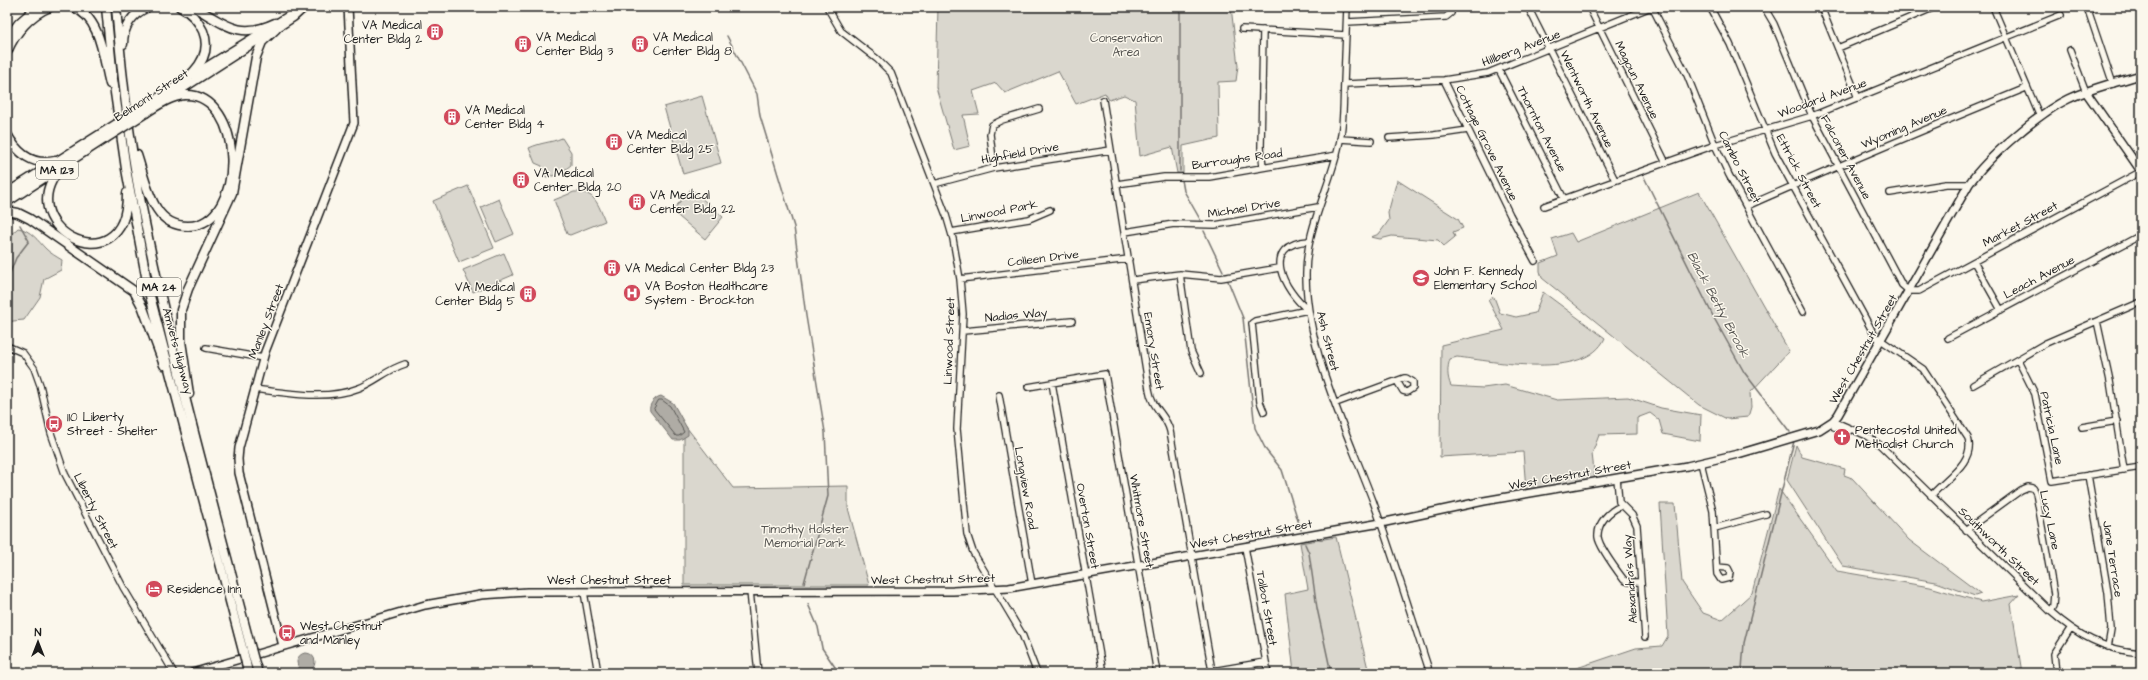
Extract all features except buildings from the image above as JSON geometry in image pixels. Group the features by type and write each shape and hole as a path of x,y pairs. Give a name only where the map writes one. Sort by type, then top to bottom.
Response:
{"highway":[{"path":"7,40 19,23 37,7"},
{"path":"7,52 16,36 27,23 50,7"},
{"path":"73,7 87,16 95,27 119,120"},
{"name":"Amvets Highway","path":"106,7 126,169 149,292 248,673"},
{"name":"Amvets Highway","path":"116,7 130,136 145,222 168,330 258,673"},
{"path":"124,87 123,40 125,29 132,18 148,7"},
{"path":"180,7 198,22 204,34 205,44 200,64 182,82"},
{"path":"194,7 242,31 257,30 275,26"},
{"path":"196,437 181,341 181,310 188,289 230,199 237,170 256,57 262,42 275,26"},
{"name":"Belmont Street","path":"7,202 66,160 146,109 182,82"},
{"path":"130,136 153,201 165,218 178,225 188,226 205,222 215,214 225,197 231,170 231,145 220,116 208,102 190,95 174,98 155,107"},
{"name":"Belmont Street","path":"146,109 155,107"},
{"path":"7,134 16,149 30,159 46,163 66,160"},
{"path":"66,160 49,184 46,198 47,214 54,227 62,234 72,240 84,243 104,240 114,233 121,224 126,211 126,169"},
{"name":"Belmont Street","path":"7,193 66,160"},
{"path":"7,211 18,213 30,219 100,266 136,294 155,338 186,432"}],"main road":[{"name":"Belmont Street","path":"155,107 304,7"},
{"name":"Manley Street","path":"283,646 238,467 238,455 263,358 354,122 348,7"},
{"name":"Belmont Street","path":"182,82 275,26"},
{"name":"West Chestnut Street","path":"192,673 403,611 452,599 514,592 958,591 996,589 1032,584 1381,523 1484,501 1701,463 1819,430 1833,421 1969,184 1986,163 2040,117 2062,102 2086,92 2141,75"},
{"path":"2086,92 2141,172"}],"street":[{"name":"Linwood Street","path":"827,7 841,31 877,59 891,74 951,232 960,279 963,309 957,429 966,528 973,552 1022,634 1037,673"},
{"name":"Ash Street","path":"1347,7 1340,139 1337,155 1318,207 1309,241 1306,273 1308,310 1320,360 1381,523 1428,668"},
{"name":"Wentworth Avenue","path":"1528,7 1615,180"},
{"name":"Magoun Avenue","path":"1589,7 1666,163"},
{"name":"Hillberg Avenue","path":"1344,84 1444,80 1499,70 1652,7"},
{"name":"Cambo Street","path":"1652,7 1687,75 1715,145 1803,312"},
{"name":"Ettrick Street","path":"1710,7 1730,44 1764,130 1879,340"},
{"name":"Falconer Avenue","path":"1764,7 1774,24 1812,116 1902,285 1908,291"},
{"path":"1821,7 1858,98"},
{"path":"1838,48 1935,7"},
{"path":"1993,7 2026,88 2040,117"},
{"path":"2087,7 2113,84"},
{"path":"1347,22 1446,16 1452,9"},
{"name":"Woodard Avenue","path":"1544,206 1715,145 1812,116 2061,15"},
{"path":"1242,29 1346,35"},
{"path":"1263,30 1261,147 1263,167"},
{"path":"2070,50 2086,92"},
{"name":"Thornton Avenue","path":"1499,70 1564,199"},
{"name":"Cottage Grove Avenue","path":"1444,80 1510,216 1535,261"},
{"name":"Wyoming Avenue","path":"1747,206 1838,166 2026,88"},
{"name":"Emory Street","path":"1103,100 1150,395 1153,405 1169,427 1212,671"},
{"path":"994,168 990,134 992,125 996,122 1039,109"},
{"path":"1389,138 1434,135 1468,130"},
{"path":"1340,139 1371,141"},
{"name":"Highfield Drive","path":"934,184 994,168 1111,150"},
{"name":"Burroughs Road","path":"1117,184 1164,177 1208,177 1337,155"},
{"name":"Market Street","path":"1908,291 1919,291 2141,172"},
{"path":"1890,193 1946,184 1969,184"},
{"name":"Michael Drive","path":"1125,232 1174,224 1215,225 1318,207"},
{"name":"Linwood Park","path":"951,232 1029,219 1050,210"},
{"name":"Leach Avenue","path":"1948,338 2141,235"},
{"path":"1308,310 1294,297 1279,268 1280,257 1285,250 1296,243 1309,241"},
{"name":"Colleen Drive","path":"960,279 1129,259"},
{"path":"1974,262 2001,310"},
{"path":"1132,280 1180,274 1221,278 1279,268"},
{"path":"1180,274 1191,351 1201,373"},
{"path":"1973,385 2046,343 2141,302"},
{"path":"1264,412 1260,402 1252,323 1255,321 1308,310"},
{"path":"2097,320 2117,421 2124,470"},
{"name":"Nadias Way","path":"963,331 1072,321"},
{"path":"1879,340 1912,360 1923,369 1947,403 1968,438 1970,449 1966,459 1931,496"},
{"name":"Liberty Street","path":"7,346 20,351 29,359 38,376 53,438 68,479 123,587 174,673"},
{"path":"206,348 263,358"},
{"name":"Patricia Lane","path":"2018,360 2035,394 2052,481 2088,475"},
{"path":"254,390 311,394 346,392 364,386 393,369 405,364"},
{"name":"Whitmore Street","path":"1052,383 1105,374 1157,673"},
{"path":"1336,403 1397,381"},
{"path":"1028,387 1052,383"},
{"name":"Overton Street","path":"1052,383 1103,673"},
{"name":"Longview Road","path":"999,395 1032,584"},
{"name":"Southworth Street","path":"1833,421 1871,438 1880,445 1966,530 2070,629 2108,647 2141,653"},
{"path":"2082,427 2117,421"},
{"path":"1701,463 1713,511 1717,567"},
{"path":"2088,475 2141,467"},
{"name":"Jane Terrace","path":"2088,475 2108,593 2111,629 2108,647"},
{"path":"1617,478 1621,506 1612,510 1605,517 1599,532 1599,540 1624,580 1629,582 1641,582"},
{"name":"Lucy Lane","path":"1966,530 2021,490 2028,487 2033,488 2036,493 2054,594 2054,606 2050,611"},
{"name":"Alexandra's Way","path":"1621,506 1632,515 1637,526 1645,636"},
{"path":"1715,528 1766,514"},
{"name":"Talbot Street","path":"1245,546 1268,673"},
{"path":"750,591 758,673"},
{"path":"584,592 598,673"},
{"path":"2056,673 2054,654 2070,629"},
{"path":"1201,673 1265,662"}],"green space":[{"name":"Conservation Area","path":"938,7 1231,7 1238,66 1236,81 1218,82 1219,138 1183,146 1183,173 1177,173 1172,147 1140,156 1135,100 1124,95 1109,100 1105,93 1076,104 1058,71 1005,93 996,83 973,91 979,114 963,115 970,146 954,150 936,87"},
{"path":"702,96 721,163 683,174 664,107"},
{"path":"562,138 571,152 571,165 558,175 546,177 542,166 535,163 529,148"},
{"path":"1397,180 1458,219 1463,228 1453,232 1455,237 1444,246 1438,240 1392,236 1380,239 1371,237 1379,234 1389,220 1388,213"},
{"path":"468,186 494,248 459,262 433,201"},
{"path":"691,189 723,217 705,239 672,211"},
{"path":"574,192 581,192 591,196 598,204 605,221 570,235 567,234 554,200"},
{"path":"1699,192 1789,351 1750,393 1751,407 1748,417 1727,419 1699,405 1542,278 1540,271 1540,263 1558,256 1552,239 1571,233 1576,242"},
{"path":"499,199 514,234 496,242 481,207"},
{"path":"18,228 30,233 48,250 62,260 61,270 44,279 40,297 24,320 7,323 7,259 9,255 7,238"},
{"path":"504,253 513,275 473,292 463,270"},
{"path":"1543,292 1605,338 1595,351 1579,360 1560,364 1538,365 1493,362 1457,357 1450,359 1449,362 1448,376 1451,386 1483,388 1505,385 1557,400 1628,397 1661,408 1701,415 1700,441 1663,434 1659,420 1650,413 1637,418 1637,434 1599,435 1592,454 1595,479 1526,489 1523,452 1440,457 1441,345 1504,330 1488,300 1494,297 1500,313 1516,317 1535,313"},
{"name":"Timothy Holster Memorial Park","path":"684,424 733,488 848,486 848,508 869,585 684,585"},
{"path":"1796,445 1802,457 1845,469 1844,475 1852,478 1909,540 1981,594 1975,596 1936,582 1843,566 1787,480"},
{"path":"1779,489 1837,571 1930,587 1981,602 2019,595 2011,604 2022,673 1562,673 1636,648 1662,646 1668,636 1660,504 1675,504 1682,582 1703,613 1722,620 1752,593"},
{"path":"1336,537 1369,673 1294,673 1285,594 1308,589 1300,543"}],"water":[{"path":"661,396 673,403 688,430 688,435 680,440 673,440 650,411 652,402"},
{"path":"306,653 312,656 315,662 312,668 306,671 300,668 297,662 300,656"}],"waterway":[{"path":"1180,7 1180,171"},
{"path":"727,36 757,94 760,116 794,227 806,316 825,432 828,496 804,583"},
{"name":"Black Betty Brook","path":"1644,177 1714,318 1744,372 1790,432"},
{"path":"1182,180 1184,191 1201,221"},
{"path":"7,280 16,258 29,241 20,225"},
{"path":"1204,231 1223,271"},
{"path":"1228,281 1243,318 1255,428 1266,450 1282,470 1301,530"},
{"name":"Black Betty Brook","path":"1745,673 1742,669 1744,643 1794,441"},
{"path":"1305,544 1309,553 1317,608 1331,673"},
{"path":"808,604 818,627 822,648 839,673"}],"place":[{"name":"VA Medical Center Bldg 2","path":"435,32"},
{"name":"VA Medical Center Bldg 3","path":"523,44"},
{"name":"VA Medical Center Bldg 8","path":"640,44"},
{"name":"VA Medical Center Bldg 4","path":"452,117"},
{"name":"VA Medical Center Bldg 25","path":"614,142"},
{"name":"VA Medical Center Bldg. 20","path":"521,180"},
{"name":"VA Medical Center Bldg 22","path":"637,202"},
{"name":"VA Medical Center Bldg 23","path":"612,268"},
{"name":"John F. Kennedy Elementary School","path":"1421,278"},
{"name":"VA Boston Healthcare System - Brockton","path":"632,293"},
{"name":"VA Medical Center Bldg 5","path":"528,294"},
{"name":"110 Liberty Street - Shelter","path":"54,424"},
{"name":"Pentecostal United Methodist Church","path":"1842,437"},
{"name":"Residence Inn","path":"154,589"},
{"name":"West Chestnut and Manley","path":"287,633"}]}
